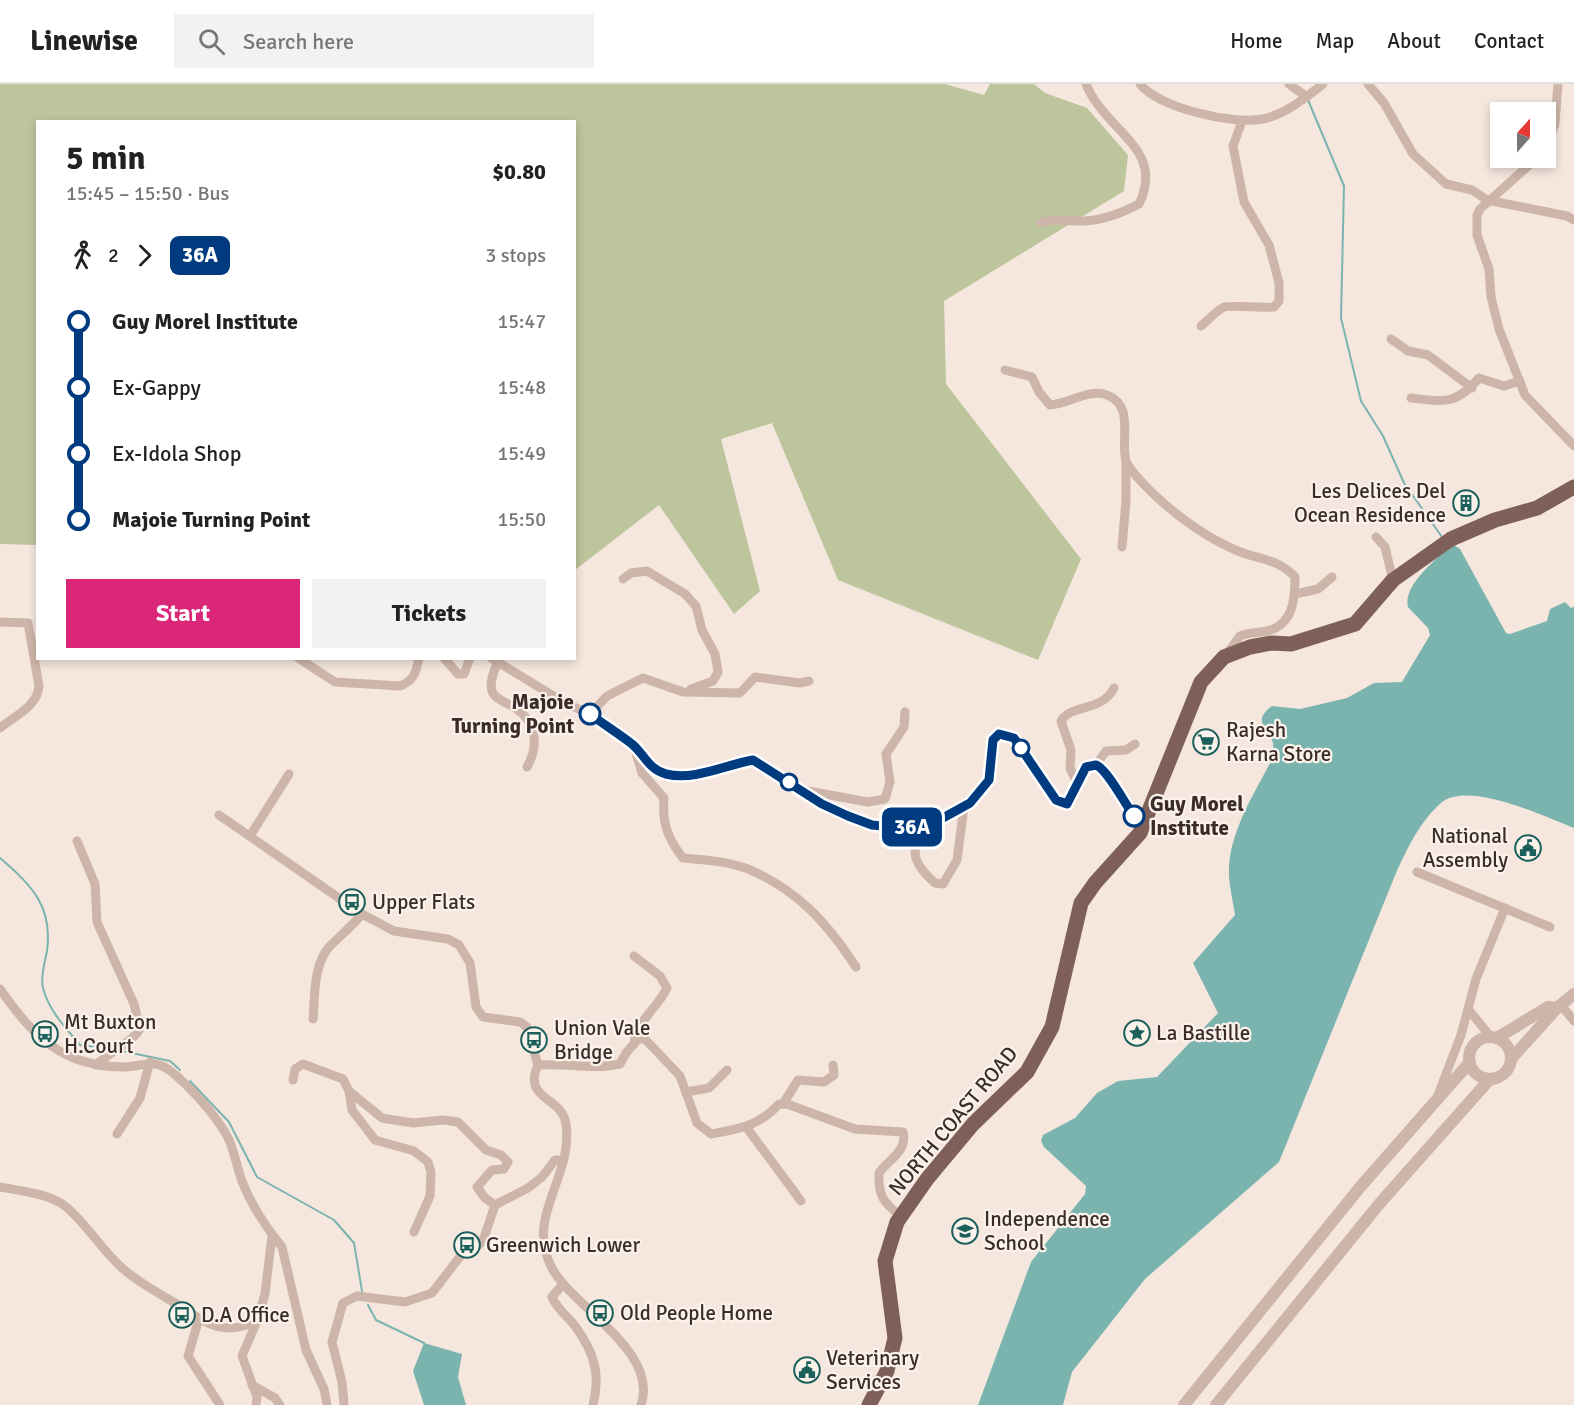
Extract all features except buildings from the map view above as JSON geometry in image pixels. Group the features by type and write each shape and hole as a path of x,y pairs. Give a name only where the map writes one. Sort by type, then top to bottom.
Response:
{"main road":[{"name":"NORTH COAST ROAD","path":"869,1405 887,1371 895,1338 885,1261 901,1216 973,1124 1027,1072 1052,1026 1081,903 1095,883 1140,833 1194,693 1224,657 1250,647 1272,643 1290,644 1347,627 1362,618 1394,580 1446,542 1495,520 1537,508 1574,487"}],"street":[{"path":"1041,223 1052,218 1083,221 1102,219 1139,204 1144,192 1147,169 1143,156 1094,103 1086,84"},
{"path":"1140,84 1164,102 1242,121 1274,115 1307,97 1323,84"},
{"path":"1289,84 1307,97"},
{"path":"1368,84 1384,103 1407,144 1425,166 1446,184 1472,190 1487,200 1567,216 1574,220"},
{"path":"1556,111 1558,84"},
{"path":"1201,326 1229,306 1254,309 1274,307 1279,301 1279,283 1269,244 1244,202 1233,146 1242,121"},
{"path":"1525,168 1487,200 1477,215 1477,235 1488,269 1491,297 1499,329 1525,395 1574,446"},
{"path":"1391,339 1408,351 1428,355 1472,388"},
{"path":"1005,370 1032,377 1039,392 1050,405 1063,405 1087,394 1106,394 1120,404 1126,419 1126,501 1122,547"},
{"path":"1411,399 1444,402 1460,398 1472,388 1479,378 1504,386 1520,381"},
{"path":"1126,463 1159,499 1215,539 1240,552 1266,558 1289,570 1295,578 1295,594 1286,621 1279,627 1240,636 1224,657"},
{"path":"1376,537 1385,547 1394,580"},
{"path":"623,579 637,571 647,571 684,594 696,606 702,630 715,654 718,672 713,681 683,692"},
{"path":"1295,594 1318,590 1332,577"},
{"path":"0,622 28,623 36,621"},
{"path":"0,728 26,709 39,693 28,623"},
{"path":"301,660 335,682 400,686 408,683 416,674 419,660"},
{"path":"446,660 458,674 464,674 469,660"},
{"path":"527,766 533,756 535,738 523,713 496,697 492,691 494,661 565,703 590,714 634,745 652,768 666,774 683,775 717,770 753,760 822,804 872,825 904,828 938,820 964,807 989,780 993,740 999,734 1014,738 1056,800 1067,804 1086,767 1096,765 1106,751 1126,750 1135,744"},
{"path":"590,714 607,696 643,678 683,692 740,693 755,677 800,683 809,681"},
{"path":"1078,785 1070,768 1071,750 1061,721 1067,713 1095,706 1110,696 1114,688"},
{"path":"802,790 868,802 885,799 890,782 886,754 904,727 904,712"},
{"path":"634,745 642,773 664,798 662,818 676,849 684,858 715,860 747,869 780,886 819,915 856,968"},
{"path":"1096,765 1107,772 1112,785 1134,816 1140,833"},
{"path":"250,836 289,774"},
{"path":"938,820 920,837 915,849 915,859 935,883 944,884 957,860 964,807"},
{"path":"219,815 362,914 394,931 448,939 459,945 470,963 476,1007 483,1017 520,1022 527,1027 538,1065 533,1076 535,1086 538,1093 563,1114 566,1124 567,1140 557,1186 541,1227 544,1252 563,1284 602,1320 639,1368 645,1380 640,1405"},
{"path":"77,841 95,884 98,922 134,1004 140,1028 135,1037 105,1055 96,1065"},
{"path":"1417,872 1550,927"},
{"path":"1435,1102 1468,1009 1476,979 1505,908"},
{"path":"313,1019 317,972 328,949 362,914"},
{"path":"634,956 660,976 667,988 662,998 636,1030 634,1044"},
{"path":"0,989 50,1048 96,1065 127,1067 150,1062 171,1072 227,1134 243,1184 272,1236 282,1247 306,1350 324,1389 327,1405"},
{"path":"1216,1405 1380,1203 1490,1079 1505,1073 1511,1059 1559,1006 1574,994"},
{"path":"1559,1006 1574,1021"},
{"path":"1184,1405 1361,1186 1470,1062 1472,1047 1480,1039 1494,1037 1548,1007 1559,1006"},
{"path":"1468,1009 1494,1037 1506,1044 1511,1059"},
{"path":"538,1065 563,1063 605,1067 620,1064 638,1039 645,1039 680,1076 697,1124 711,1134 747,1128 759,1123 783,1104 798,1080 824,1082 834,1075 834,1065"},
{"path":"117,1134 141,1098 150,1062"},
{"path":"1470,1062 1479,1076 1490,1079"},
{"path":"293,1080 295,1069 303,1064 343,1079 349,1091 352,1110 375,1140 414,1151 428,1162 431,1172 430,1196 414,1232"},
{"path":"686,1092 710,1088 727,1070"},
{"path":"349,1091 382,1118 413,1123 443,1120 458,1122 486,1150 501,1155 508,1162 504,1169 492,1170 477,1187 485,1198 495,1205"},
{"path":"783,1104 855,1129 903,1132 901,1150 879,1173 878,1192 887,1205 901,1216"},
{"path":"747,1128 801,1201"},
{"path":"344,1405 342,1382 332,1342 343,1303 357,1296 405,1302 432,1293 462,1254 479,1245 484,1238 495,1205 528,1188 542,1177 555,1160 562,1160"},
{"path":"0,1186 40,1195 64,1206 121,1267 146,1287 199,1319 220,1328 244,1327 257,1321"},
{"path":"256,1405 242,1356 257,1321 265,1294 272,1236"},
{"path":"563,1284 552,1297 555,1305 576,1327 597,1364 597,1391 593,1405"},
{"path":"199,1319 188,1356 218,1404"},
{"path":"252,1385 275,1398 280,1405"}],"green space":[{"path":"0,84 945,84 984,95 990,84 1034,84 1045,93 1087,108 1128,155 1124,191 944,301 946,384 1081,559 1038,660 838,580 772,423 721,439 760,591 734,614 659,505 576,569 576,120 36,120 36,545 0,544"}],"water":[{"path":"1454,545 1460,549 1506,633 1510,634 1547,621 1550,609 1565,602 1571,608 1574,607 1574,828 1526,809 1487,798 1453,797 1433,810 1415,836 1396,873 1279,1162 1145,1279 1072,1372 1063,1405 978,1405 1031,1262 1085,1194 1086,1186 1044,1147 1041,1141 1043,1135 1075,1118 1097,1093 1118,1081 1157,1077 1218,1013 1193,963 1235,915 1229,877 1232,847 1242,818 1270,763 1273,750 1271,737 1262,721 1263,716 1272,706 1300,709 1347,698 1374,683 1402,682 1430,635 1428,628 1408,607 1410,590 1423,572"},
{"path":"424,1343 462,1354 458,1377 466,1405 424,1405 413,1371"}],"waterway":[{"path":"1308,100 1344,186 1341,318 1361,401 1383,436 1404,483 1442,537"},
{"path":"0,858 31,888 43,909 48,935 42,984 49,1004 80,1045 105,1048"},
{"path":"122,1051 170,1061 180,1070"},
{"path":"190,1081 229,1122 257,1177 334,1220 354,1243 362,1291"},
{"path":"368,1305 376,1320 424,1343"}],"bus line":[{"name":"36A","path":"590,714 634,745 652,768 666,774 683,775 717,770 753,760 822,804 872,825 904,828 922,825 955,813 970,803 989,780 993,740 999,734 1006,734 1014,738 1056,800 1062,804 1067,804 1071,799 1086,767 1096,765 1107,772 1112,785 1134,816"}],"place":[{"name":"Les Delices Del Ocean Residence","path":"1466,503"},
{"name":"Majoie Turning Point","path":"590,714"},
{"name":"Rajesh Karna Store","path":"1206,742"},
{"name":"Guy Morel Institute","path":"1134,816"},
{"name":"National Assembly","path":"1528,848"},
{"name":"Upper Flats","path":"352,902"},
{"name":"La Bastille","path":"1137,1033"},
{"name":"Mt Buxton H.Court","path":"45,1034"},
{"name":"Union Vale Bridge","path":"534,1040"},
{"name":"Independence School","path":"965,1231"},
{"name":"Greenwich Lower","path":"467,1245"},
{"name":"Old People Home","path":"600,1313"},
{"name":"D.A Office","path":"182,1315"},
{"name":"Veterinary Services","path":"807,1370"}]}
